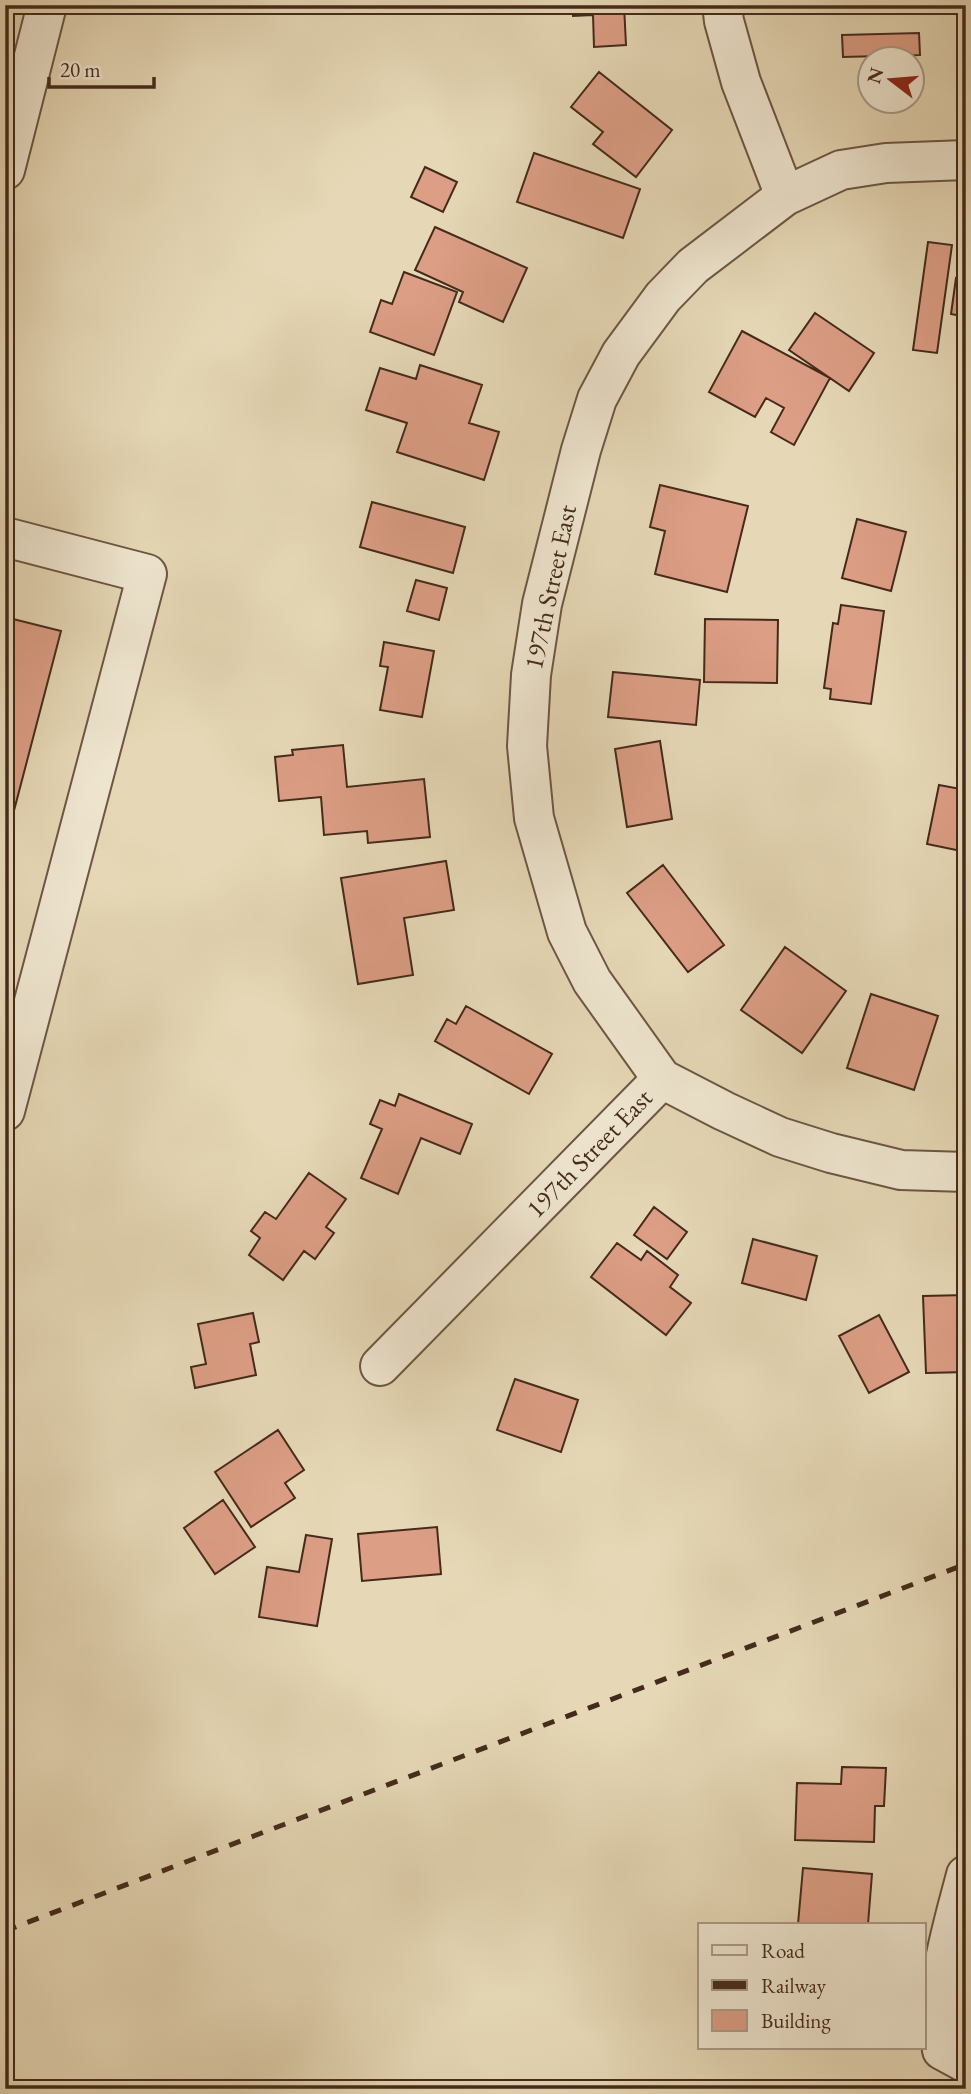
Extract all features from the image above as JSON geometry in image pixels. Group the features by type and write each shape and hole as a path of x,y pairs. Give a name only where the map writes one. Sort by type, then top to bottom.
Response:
{"street":[{"path":"5,170 15,92 47,5"},
{"path":"722,5 741,82 785,196"},
{"name":"197th Street East","path":"380,1366 662,1079 592,981 567,932 534,818 527,746 531,675 542,604 580,450 597,398 621,354 663,297 693,266 785,196 841,170 886,163 966,160"},
{"path":"5,537 147,574 5,1111"},
{"path":"662,1079 768,1132 824,1151 901,1170 966,1172"},
{"path":"954,2057 938,2025 941,1976 966,1875"}],"building":[{"path":"572,5 624,5 626,45 594,47 593,15 573,16"},
{"path":"919,33 920,46 856,46 856,57 843,57 842,35"},
{"path":"599,72 672,130 636,177 593,144 603,132 571,107"},
{"path":"534,153 640,189 623,238 517,202"},
{"path":"425,167 457,182 443,212 411,197"},
{"path":"435,227 527,268 503,322 459,302 463,292 415,270"},
{"path":"928,242 952,245 937,353 913,350"},
{"path":"404,272 457,292 434,355 370,332 381,300 392,304"},
{"path":"956,278 966,280 966,317 951,314"},
{"path":"815,313 874,353 849,391 789,350"},
{"path":"742,331 830,378 794,445 771,432 784,408 766,398 755,417 709,392"},
{"path":"420,365 482,385 469,423 499,432 484,480 397,452 407,423 366,410 380,368 416,379"},
{"path":"660,485 748,506 727,592 655,574 665,531 650,527"},
{"path":"372,502 465,527 453,573 360,547"},
{"path":"857,519 906,532 891,591 842,578"},
{"path":"416,580 447,588 439,620 407,611"},
{"path":"841,605 884,611 871,704 830,699 831,689 824,688 833,623 838,624"},
{"path":"5,617 61,631 5,845"},
{"path":"705,619 778,620 777,683 704,682"},
{"path":"384,642 434,651 422,717 380,710 388,667 380,666"},
{"path":"613,672 700,680 696,725 608,717"},
{"path":"660,741 672,819 627,827 615,749"},
{"path":"343,745 347,787 424,779 430,837 368,843 367,831 324,835 321,797 279,801 275,757 293,755 292,750"},
{"path":"939,785 966,790 966,852 927,844"},
{"path":"446,861 454,910 404,918 413,975 358,984 341,878"},
{"path":"663,865 724,945 688,972 627,893"},
{"path":"785,947 846,991 802,1053 741,1010"},
{"path":"871,994 938,1016 914,1090 847,1068"},
{"path":"466,1006 552,1054 529,1094 435,1041 447,1019 456,1024"},
{"path":"399,1094 472,1124 460,1154 421,1138 398,1194 361,1178 382,1129 370,1124 380,1100 395,1106"},
{"path":"309,1173 346,1199 326,1227 334,1233 315,1259 304,1251 283,1280 249,1255 260,1238 251,1231 265,1212 276,1219"},
{"path":"654,1207 687,1232 667,1259 634,1235"},
{"path":"753,1239 817,1256 806,1300 742,1283"},
{"path":"617,1243 641,1260 647,1251 678,1275 670,1287 691,1303 666,1335 591,1277"},
{"path":"966,1295 966,1372 926,1373 923,1296"},
{"path":"253,1313 259,1342 250,1344 256,1375 195,1388 191,1367 206,1364 198,1324"},
{"path":"879,1315 909,1372 869,1393 839,1336"},
{"path":"515,1379 578,1400 561,1452 497,1430"},
{"path":"278,1430 304,1470 285,1483 295,1498 251,1527 215,1472"},
{"path":"223,1500 255,1547 215,1574 184,1528"},
{"path":"437,1527 441,1574 362,1581 358,1534"},
{"path":"306,1535 332,1539 317,1626 259,1617 267,1567 299,1572"},
{"path":"842,1767 886,1768 884,1806 875,1806 874,1842 795,1840 797,1783 841,1784"},
{"path":"803,1868 872,1874 868,1923 798,1923"}],"railway":[{"path":"5,1931 966,1564"}]}
